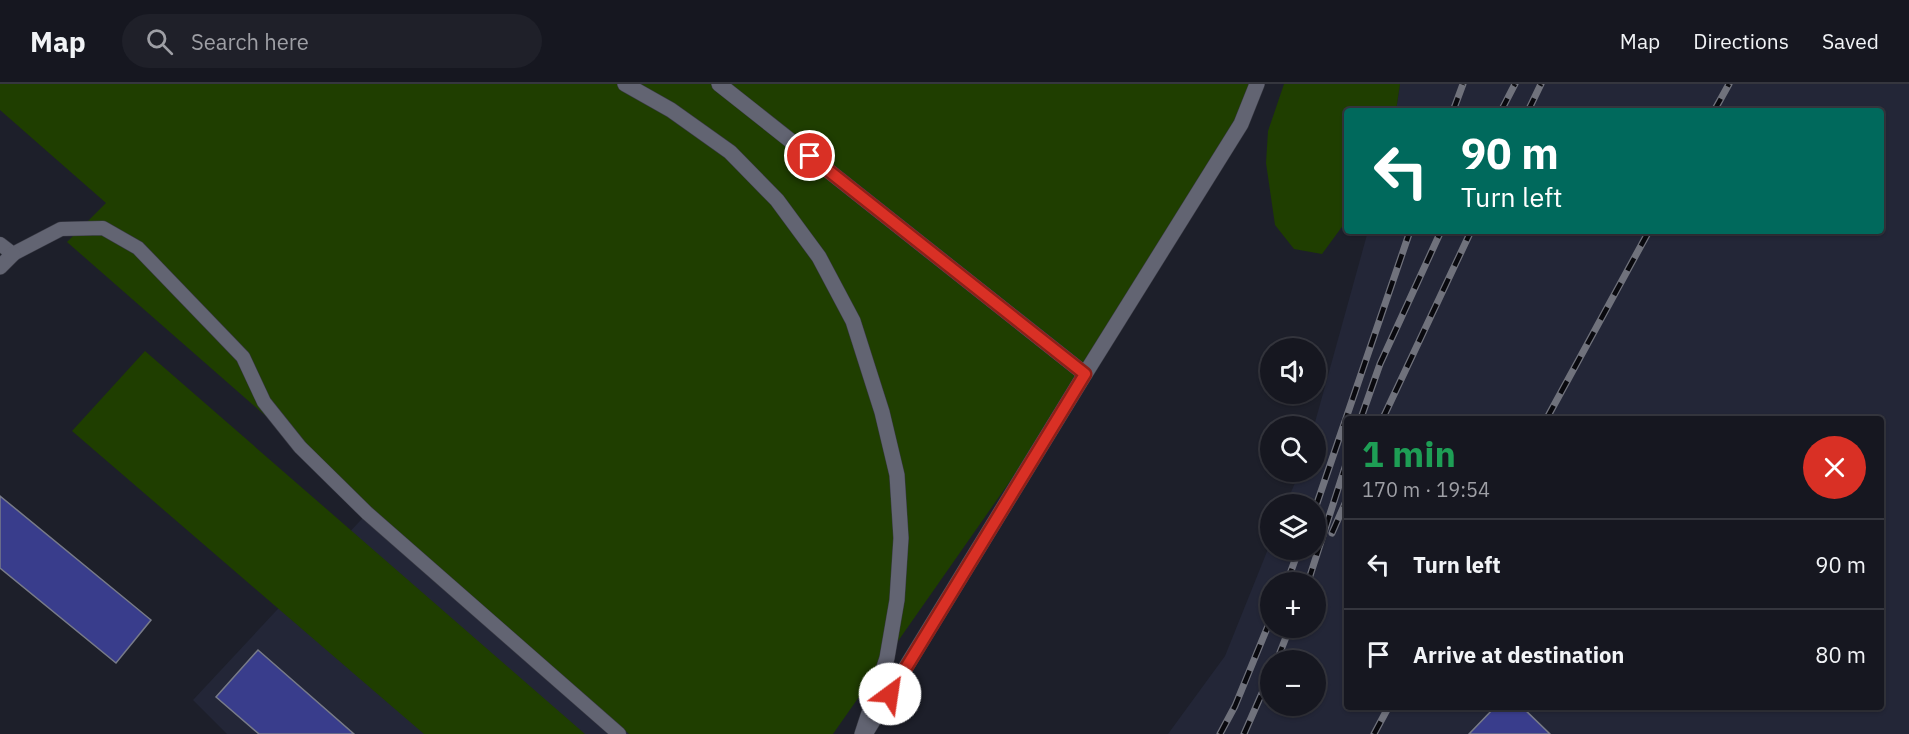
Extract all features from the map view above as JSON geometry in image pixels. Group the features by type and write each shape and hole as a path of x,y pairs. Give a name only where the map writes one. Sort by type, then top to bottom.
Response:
{"street":[{"path":"625,84 671,110 730,152 777,200 819,257 853,321 882,412 897,475 901,538 897,600 887,658 863,734"},
{"path":"719,84 1085,374"},
{"path":"863,734 1241,124 1257,84"},
{"path":"0,267 12,254"}],"lane":[{"path":"0,244 12,254 61,229 102,228 138,248 243,357 264,402 300,447 367,513 619,734"}],"shaded area":[{"path":"1400,84 1909,84 1909,734 1168,734 1225,656 1264,560 1326,560 1326,494 1290,494 1295,482 1326,482 1326,416 1317,416 1320,404 1326,404 1326,383 1367,234 1884,234 1884,108 1396,108"},
{"path":"373,507 629,734 227,734 193,700"}],"green space":[{"path":"0,84 1257,84 1085,374 833,734 629,734 67,242 106,203 0,110"},
{"path":"1284,84 1400,84 1396,108 1344,108 1344,224 1322,254 1294,249 1275,225 1266,163 1268,131"},
{"path":"145,351 585,734 424,734 72,431"}],"building":[{"path":"0,496 151,620 116,663 0,568"},
{"path":"258,650 354,734 259,734 216,697"},
{"path":"1492,710 1525,710 1550,734 1469,734"}],"railway":[{"path":"1454,108 1463,84"},
{"path":"1503,108 1515,84"},
{"path":"1529,108 1541,84"},
{"path":"1716,108 1729,84"},
{"path":"1347,416 1409,234"},
{"path":"1362,416 1380,364 1440,234"},
{"path":"1384,416 1470,234"},
{"path":"1548,416 1647,234"},
{"path":"1320,494 1344,424"},
{"path":"1311,572 1344,470"},
{"path":"1332,533 1344,506"},
{"path":"1291,572 1295,560"},
{"path":"1220,734 1235,706 1263,638"},
{"path":"1281,650 1286,638"},
{"path":"1244,734 1260,698"},
{"path":"1374,734 1387,710"}],"route":[{"path":"810,156 1085,374 890,694"}]}
